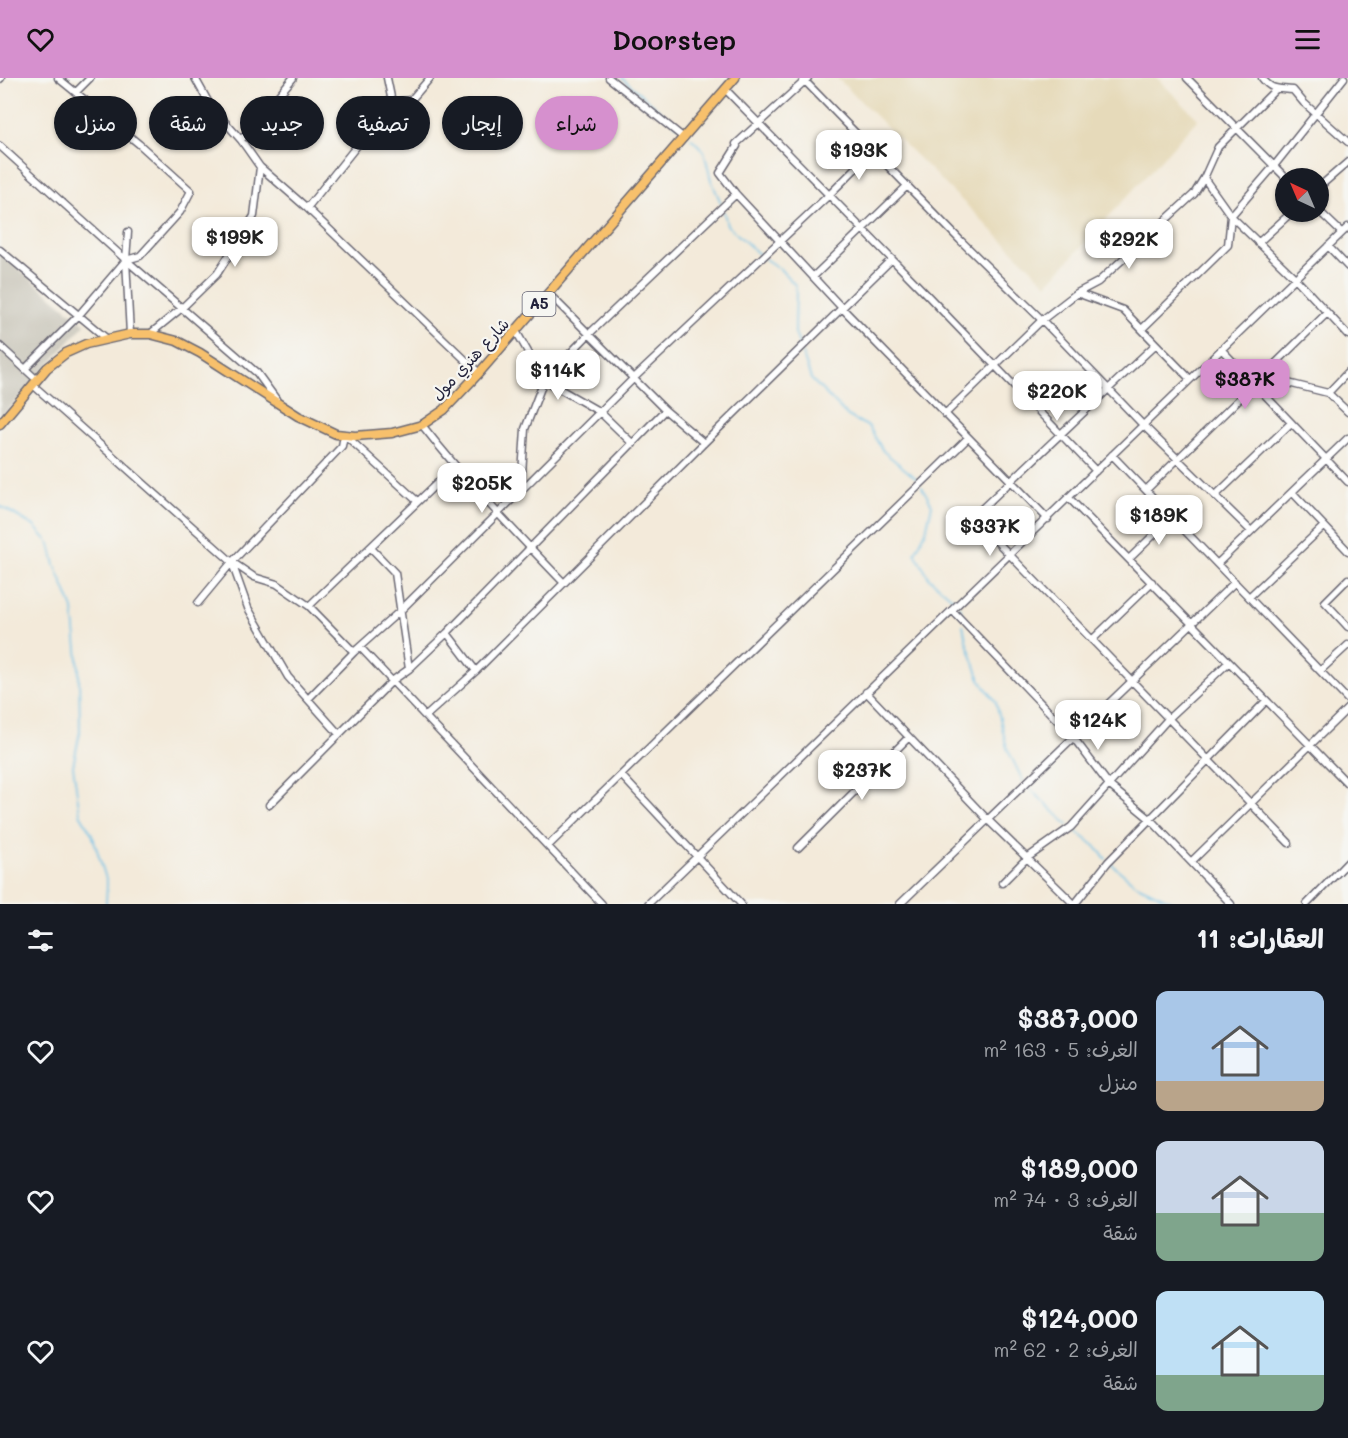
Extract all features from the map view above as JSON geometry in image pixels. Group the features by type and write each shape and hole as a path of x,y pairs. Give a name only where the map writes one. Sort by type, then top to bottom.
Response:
{"highway":[{"name":"شارع هنري مول","path":"0,424 47,368 66,353 105,338 150,334 188,346 298,416 327,430 344,435 377,435 422,425 444,410 479,374 735,78"}],"street":[{"path":"25,369 79,315 126,260 140,256 180,212 190,191 58,78"},
{"path":"76,92 90,78"},
{"path":"195,78 210,105 240,139"},
{"path":"278,96 293,78"},
{"path":"387,78 391,96"},
{"path":"414,96 430,78"},
{"path":"609,78 684,138"},
{"path":"1187,78 1274,166"},
{"path":"1262,78 1268,86 1275,90 1293,90 1315,114 1348,142"},
{"path":"1142,329 1228,245 1231,216 1344,78"},
{"path":"1048,519 842,308 736,194 720,173 737,146 736,144 805,79 1143,425 1251,531"},
{"path":"725,89 1096,471"},
{"path":"945,414 1042,320 1077,293 1098,282 1194,194 1218,147 1275,90"},
{"path":"0,146 126,260 257,373 280,405"},
{"path":"248,150 260,167 307,208 479,374"},
{"path":"307,208 354,150"},
{"path":"308,699 354,652 401,610 633,379 780,242 873,150"},
{"path":"0,160 8,153"},
{"path":"1329,178 1348,162"},
{"path":"150,334 183,307 217,274 255,216 260,167"},
{"path":"1204,178 1231,216 1295,278 1348,335"},
{"path":"813,277 908,186"},
{"path":"521,489 525,429 544,380 736,194"},
{"path":"1329,221 1342,233"},
{"path":"1258,243 1281,222"},
{"path":"648,904 1348,227"},
{"path":"128,232 126,260 130,334"},
{"path":"1328,246 1348,267"},
{"path":"0,250 105,338"},
{"path":"426,716 476,671 892,259"},
{"path":"548,293 665,411 704,443"},
{"path":"1077,293 1124,310 1190,378"},
{"path":"1146,490 1327,313"},
{"path":"516,331 544,380 600,412 633,444"},
{"path":"1156,344 973,517 1289,843"},
{"path":"0,346 25,369 35,382 232,562 254,577 277,584 309,606 354,652"},
{"path":"1221,349 1348,482"},
{"path":"1328,393 1348,372"},
{"path":"1265,395 1280,381 1328,393 1348,412"},
{"path":"269,805 392,681 409,669 447,633 665,411"},
{"path":"1216,495 1291,423"},
{"path":"422,425 497,513 564,583"},
{"path":"198,603 232,562 342,446 344,435"},
{"path":"344,435 417,501"},
{"path":"548,846 968,438"},
{"path":"1217,564 1348,438"},
{"path":"1112,455 1348,700"},
{"path":"309,606 455,466"},
{"path":"1292,492 1348,551"},
{"path":"1069,498 1348,784"},
{"path":"1129,559 1172,517"},
{"path":"1249,597 1324,526"},
{"path":"371,548 395,573 409,669"},
{"path":"232,562 248,608 266,643 288,677 339,734"},
{"path":"1348,579 1325,602 1348,627"},
{"path":"1092,640 1152,582"},
{"path":"900,904 1235,582"},
{"path":"952,610 1073,737 1110,786 1150,819 1231,904"},
{"path":"447,633 476,671"},
{"path":"1320,671 1348,645"},
{"path":"360,647 602,904"},
{"path":"1002,883 1027,858 1071,827 1168,719 1228,662"},
{"path":"866,692 988,820 1074,904 1108,862 1266,700"},
{"path":"1191,862 1348,708"},
{"path":"798,848 909,737"},
{"path":"621,775 741,904"},
{"path":"1307,904 1348,862"}],"shaded area":[{"path":"837,78 1157,78 1198,119 1047,284"},
{"path":"0,254 85,324 0,419"}],"waterway":[{"path":"622,78 683,130"},
{"path":"691,138 704,151 711,180 721,203"},
{"path":"724,212 727,225 761,256"},
{"path":"765,259 780,269 796,286 795,333 800,347"},
{"path":"802,352 811,379 848,416 869,427 883,451 919,483"},
{"path":"922,487 932,505 926,531 915,553 929,578 956,601"},
{"path":"0,506 34,526 50,544 55,565 73,609 79,669 80,732 73,766 80,814 92,834 107,882 106,904"},
{"path":"960,607 962,617"},
{"path":"963,625 980,680 996,702 1007,748 1023,781"},
{"path":"1026,785 1068,825"},
{"path":"1072,828 1095,846 1106,859"},
{"path":"1109,862 1135,884 1178,904"}]}
